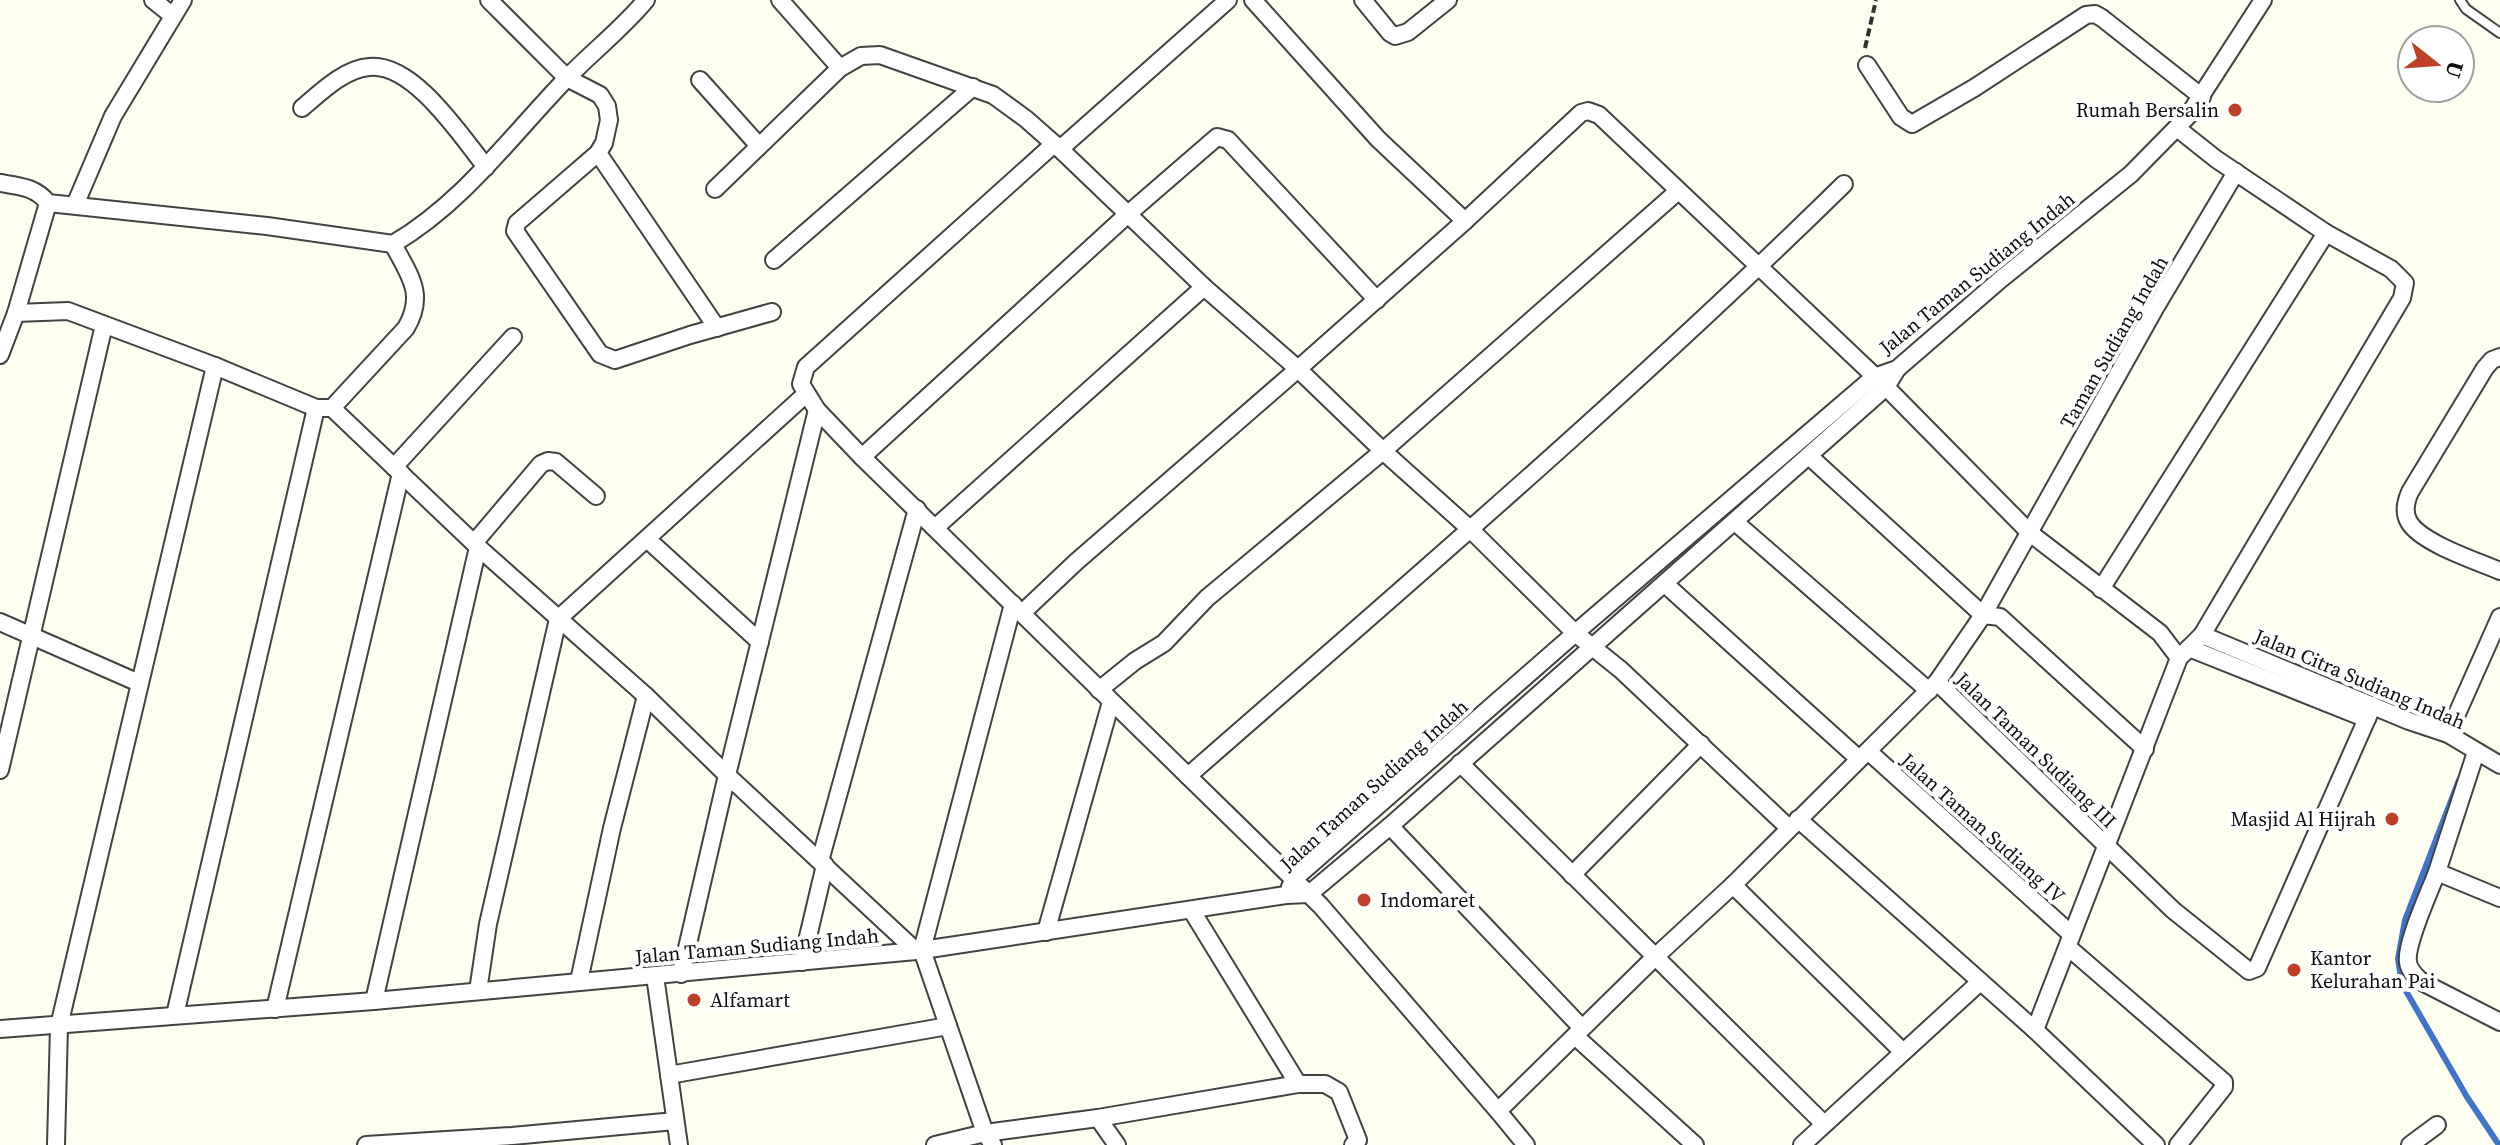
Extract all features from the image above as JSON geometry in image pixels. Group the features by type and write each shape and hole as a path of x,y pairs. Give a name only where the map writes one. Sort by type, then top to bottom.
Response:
{"street":[{"path":"153,0 173,16"},
{"path":"75,205 113,116 183,0"},
{"path":"489,0 567,78 600,95 607,106 607,133 598,153 516,226 515,231 600,354 615,360 772,312"},
{"path":"780,0 840,68"},
{"path":"1228,0 806,367 801,384 817,410 862,457 1309,894 1526,1145"},
{"path":"1253,0 1378,139 1465,221"},
{"path":"1363,0 1395,36 1408,32 1448,0"},
{"name":"Jalan Taman Sudiang Indah","path":"0,1029 374,1001 919,950 1286,895 1294,879 1575,633 2131,174 2177,128 2202,97 2263,0"},
{"path":"0,183 29,188 41,194 48,203 267,226 393,244 439,213 642,1"},
{"path":"1867,65 1901,117 1912,124 2091,14 2102,18 2202,97"},
{"path":"715,189 840,68 861,56 880,55 973,87 1007,105 1057,147 1204,287 1298,369 1470,529 1575,633 2035,1030 2156,1145"},
{"path":"302,108 331,83 367,67 383,67 417,84 486,167"},
{"path":"700,80 759,146"},
{"path":"774,260 973,87"},
{"path":"919,950 1018,609 1377,300 1585,111 1599,115 1880,382 2030,533 2184,653 2370,712"},
{"path":"2035,1030 2184,653 2202,635 2402,298 2405,283 2401,277 2326,233 2236,172 2177,128"},
{"path":"862,457 1212,139 1222,137 1377,300"},
{"path":"598,153 717,328"},
{"name":"Taman Sudiang Indah","path":"1498,1111 1933,687 1983,615 2154,310 2236,172"},
{"path":"1188,776 1470,529 1758,268 1844,184"},
{"path":"1046,932 1105,696 1142,656 1164,643 1207,598 1383,451 1677,192"},
{"path":"0,355 16,313 48,203"},
{"path":"2101,589 2326,233"},
{"path":"175,1015 324,408 406,328 414,315 417,301 414,284 393,244"},
{"path":"936,527 1204,287"},
{"path":"16,313 68,311 324,408 398,470 919,950 989,1139"},
{"path":"0,770 104,325"},
{"path":"275,1009 398,470 513,337"},
{"path":"2500,357 2485,368 2410,492 2405,513 2409,523 2424,536 2500,571"},
{"path":"56,1145 59,1026 215,366"},
{"path":"1286,895 1309,894 1390,826 1809,456 1880,382"},
{"path":"478,991 488,924 558,619 806,394"},
{"path":"681,974 817,410"},
{"path":"1809,456 1983,615 2000,617 2145,749"},
{"path":"374,1001 476,545 541,464 548,461 556,462 596,496"},
{"path":"802,962 822,863 917,509"},
{"name":"Jalan Taman Sudiang III","path":"1735,522 1933,687 2173,910 2249,971 2257,968 2370,712"},
{"path":"647,539 760,642"},
{"name":"Jalan Taman Sudiang IV","path":"1665,584 1864,755 2224,1082 2224,1087 2178,1145"},
{"path":"2448,734 2500,617"},
{"path":"0,622 139,683"},
{"name":"Jalan Citra Sudiang Indah","path":"2202,635 2370,712 2448,734 2500,765"},
{"path":"579,981 612,828 646,696"},
{"path":"1572,875 1701,744"},
{"path":"2476,752 2409,948 2408,962 2412,973 2422,982 2500,1022"},
{"path":"1460,763 1824,1124"},
{"path":"1390,826 1578,1032 1695,1145"},
{"path":"2437,872 2500,898"},
{"path":"1733,885 1903,1052"},
{"path":"1192,911 1298,1084"},
{"path":"655,976 679,1145"},
{"path":"1802,1145 1980,982"},
{"path":"669,1075 948,1026"},
{"path":"935,1145 989,1139 1298,1084 1320,1083 1336,1089 1358,1143"},
{"path":"1098,1118 1117,1145"},
{"path":"366,1145 675,1121"},
{"path":"2410,1145 2437,1125"}],"lane":[{"path":"2460,0 2466,9 2500,33"}],"path":[{"path":"1867,65 1864,46 1876,0"}],"waterway":[{"path":"2222,653 2256,666"},
{"path":"2459,780 2405,920 2398,959 2402,984 2467,1097 2499,1145"}],"place":[{"name":"Rumah Bersalin","path":"2235,110"},
{"name":"Masjid Al Hijrah","path":"2392,819"},
{"name":"Indomaret","path":"1364,900"},
{"name":"Kantor Kelurahan Pai","path":"2294,970"},
{"name":"Alfamart","path":"694,1000"}]}
